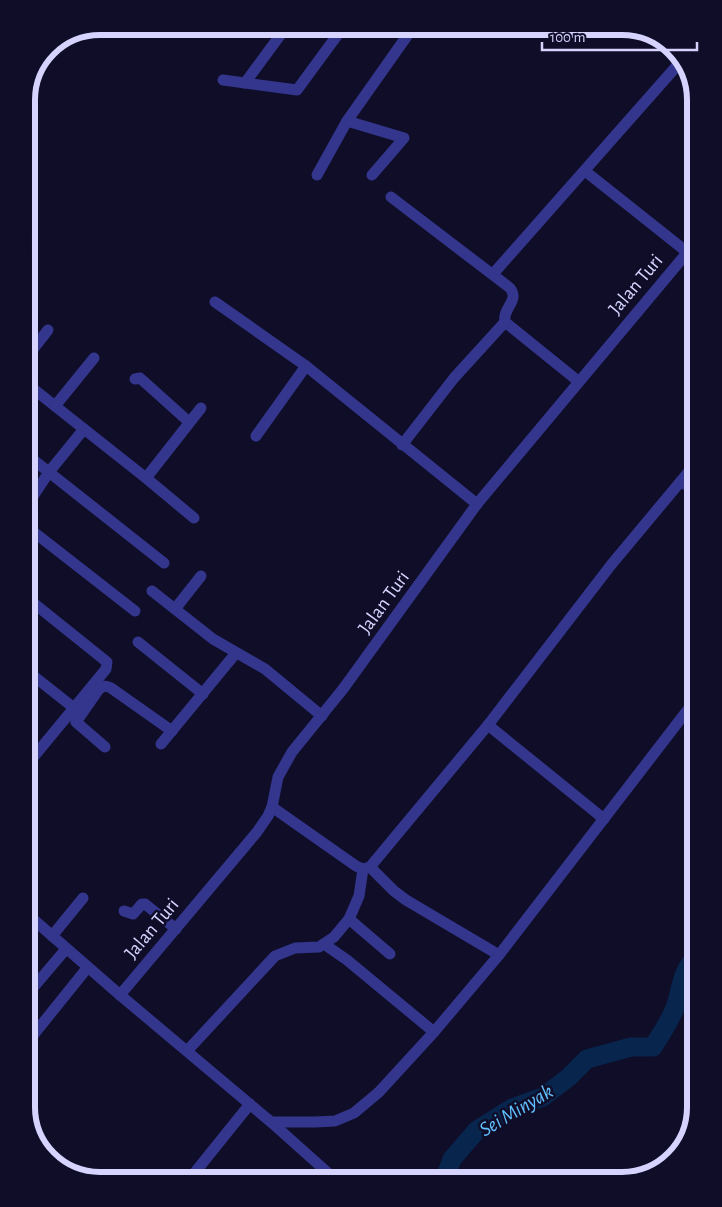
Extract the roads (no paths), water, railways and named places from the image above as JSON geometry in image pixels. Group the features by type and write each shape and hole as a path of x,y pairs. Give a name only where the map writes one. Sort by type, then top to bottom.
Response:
{"street":[{"path":"245,83 280,35"},
{"path":"223,80 297,90 337,35"},
{"path":"317,175 347,121 408,35"},
{"path":"493,274 677,66"},
{"path":"347,121 404,138 372,175"},
{"path":"585,172 687,252"},
{"path":"391,197 513,291 513,301 505,312 505,322 454,378 402,445"},
{"name":"Jalan Turi","path":"120,995 257,832 272,807 278,777 292,752 343,689 477,504 687,252"},
{"path":"215,302 306,366 477,504"},
{"path":"505,322 578,381"},
{"path":"35,347 48,330"},
{"path":"56,406 94,358"},
{"path":"256,436 306,366"},
{"path":"135,379 140,378 189,422"},
{"path":"35,390 194,518"},
{"path":"146,478 201,408"},
{"path":"35,494 49,472 84,429"},
{"path":"35,461 164,563"},
{"path":"187,1051 275,956 295,948 319,947 334,937 350,919 359,896 366,868 488,725 611,565 687,474"},
{"path":"681,481 687,485"},
{"path":"35,533 135,611"},
{"path":"175,609 201,576"},
{"path":"152,591 213,639 265,669 322,716"},
{"path":"35,603 107,662 106,669 72,716"},
{"path":"138,642 202,694"},
{"path":"161,744 236,653"},
{"path":"35,679 106,748"},
{"path":"35,756 99,689 107,686 172,730"},
{"path":"272,1122 335,1121 354,1113 379,1092 434,1032 499,955 687,711"},
{"path":"488,725 604,819"},
{"path":"272,807 356,866 366,868 406,900 499,955"},
{"path":"52,936 83,898"},
{"path":"124,911 133,914 142,904 145,904 176,929"},
{"path":"350,919 390,954"},
{"path":"35,922 272,1122 327,1172"},
{"path":"324,944 347,960 434,1032"},
{"path":"35,985 66,949"},
{"path":"35,1033 88,967"},
{"path":"195,1172 250,1104"}],"waterway":[{"name":"Sei Minyak","path":"447,1172 452,1159 477,1130 512,1108 543,1097 569,1077 587,1059 631,1047 653,1047 674,1011 687,970"}]}
